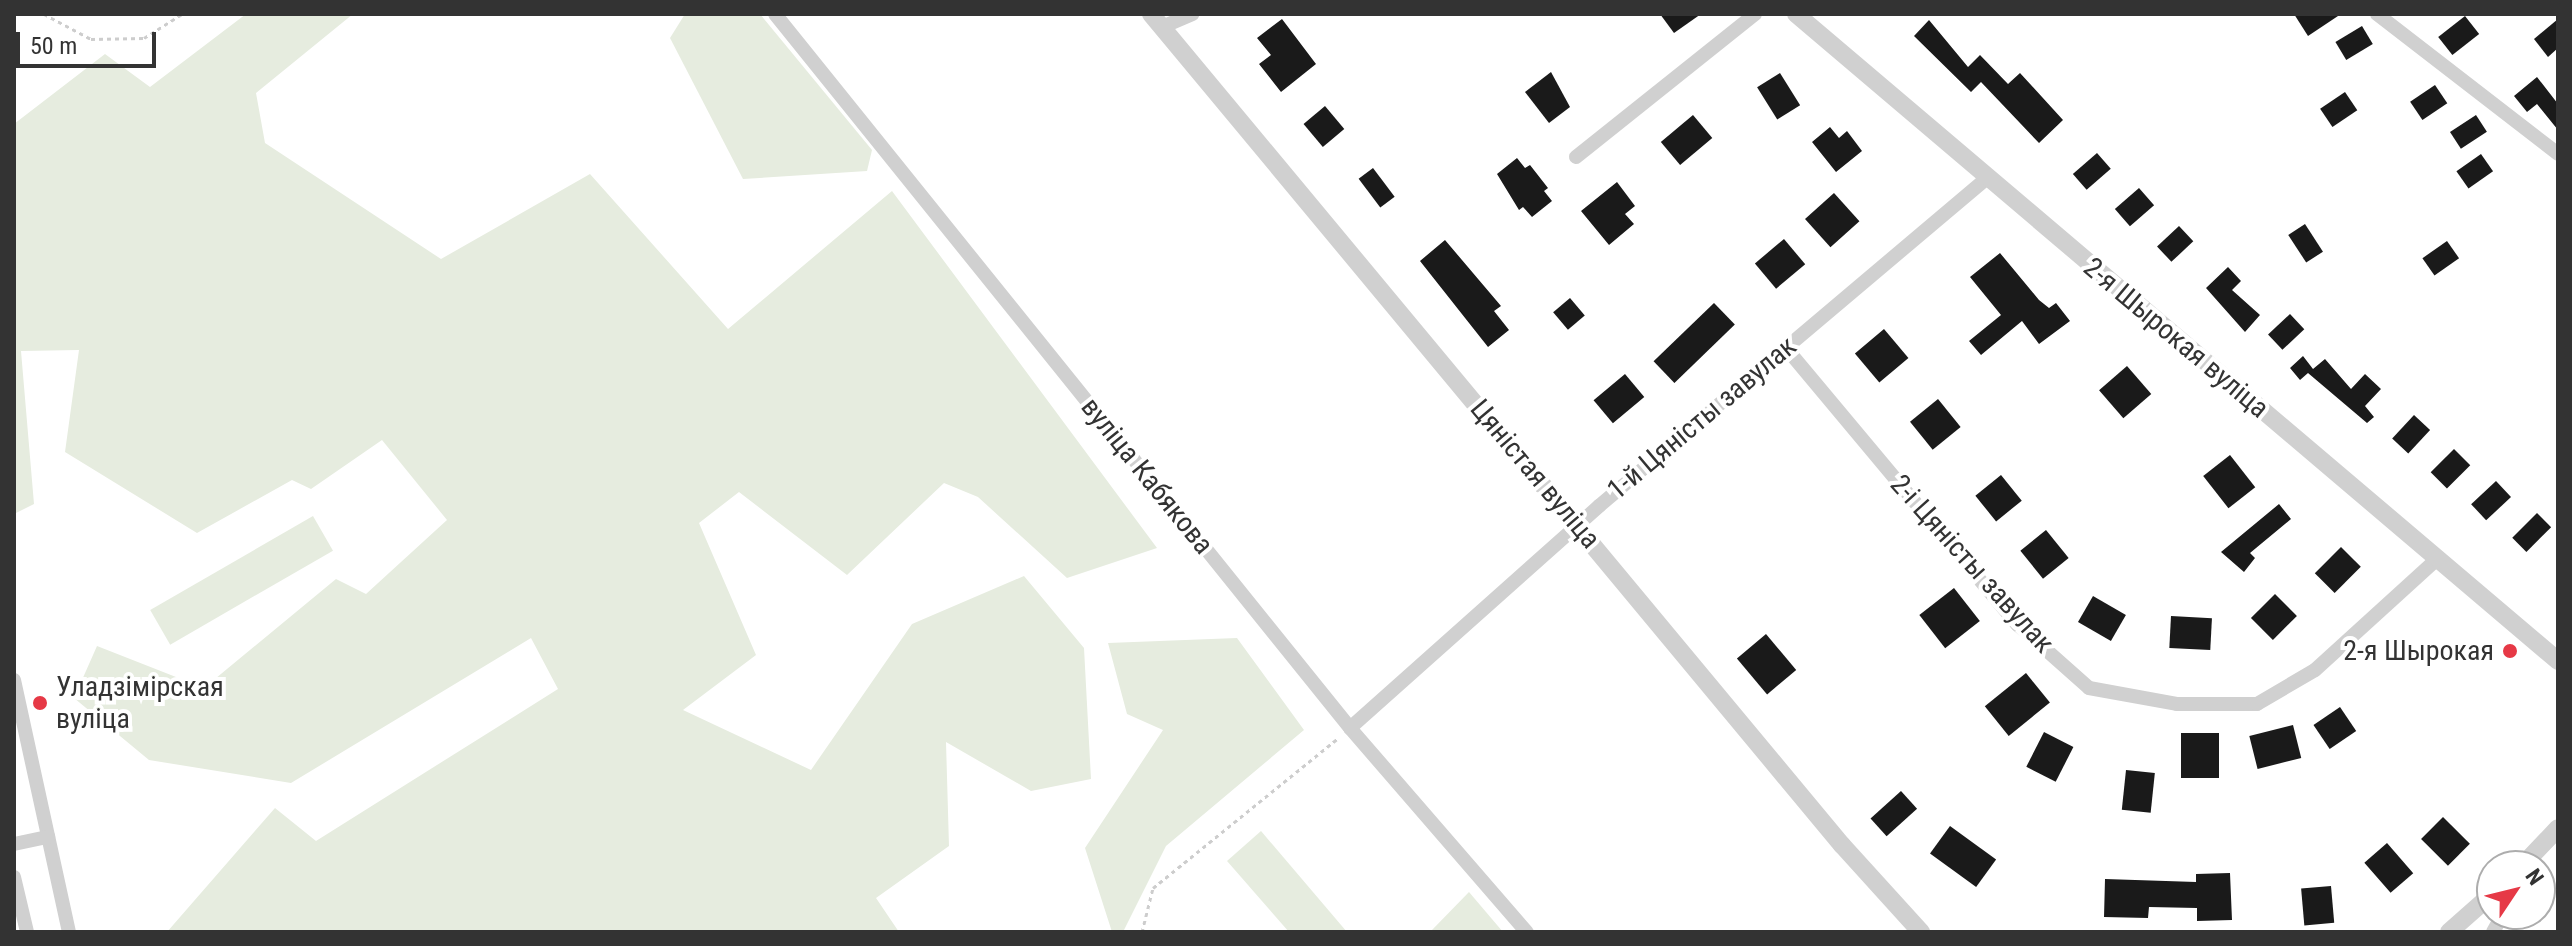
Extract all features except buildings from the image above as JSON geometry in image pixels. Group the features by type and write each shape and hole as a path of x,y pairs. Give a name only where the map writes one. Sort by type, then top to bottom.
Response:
{"street":[{"name":"вуліца Кабякова","path":"775,14 1350,728 1527,932"},
{"path":"1156,21 1192,14"},
{"path":"1576,157 1755,14"},
{"name":"2-я Шырокая вуліца","path":"1796,14 2558,661"},
{"path":"2377,14 2558,154"},
{"name":"Цяністая вуліца","path":"1156,21 1578,524 1842,845 1921,932"},
{"name":"1-й Цяністы завулак","path":"1350,728 1578,524 1987,178"},
{"name":"2-і Цяністы завулак","path":"1786,348 2018,625 2089,688 2177,704 2257,704 2315,670 2437,559"},
{"path":"14,680 69,932"},
{"path":"2537,850 2558,828"},
{"path":"14,844 48,837"},
{"path":"14,877 27,932"},
{"path":"2449,932 2476,908"}],"path":[{"path":"44,14 91,39 144,38 182,14"},
{"path":"1142,932 1153,888 1350,728"}],"shaded area":[{"path":"246,14 353,14 256,93 265,143 441,259 590,174 728,329 892,191 1157,548 1067,578 978,497 944,483 847,575 739,492 699,523 756,655 683,710 811,770 912,624 1024,576 1084,648 1091,779 1031,791 946,742 949,846 876,898 899,932 167,932 275,808 316,841 558,689 531,638 291,783 149,760 74,698 97,646 204,688 336,579 366,594 447,520 382,440 311,489 292,480 197,533 65,452 79,350 21,351 34,504 16,513 14,124 105,54 150,87"},
{"path":"685,14 760,14 872,150 867,171 743,179 670,38"},
{"path":"313,516 333,551 170,645 150,610"},
{"path":"1237,638 1304,730 1166,846 1123,932 1112,932 1085,848 1163,730 1127,714 1108,643"},
{"path":"1261,831 1347,932 1289,932 1227,861"},
{"path":"1469,892 1503,932 1431,931"}],"place":[{"name":"2-я Шырокая","path":"2510,651"},
{"name":"Уладзімірская вуліца","path":"40,703"}]}
